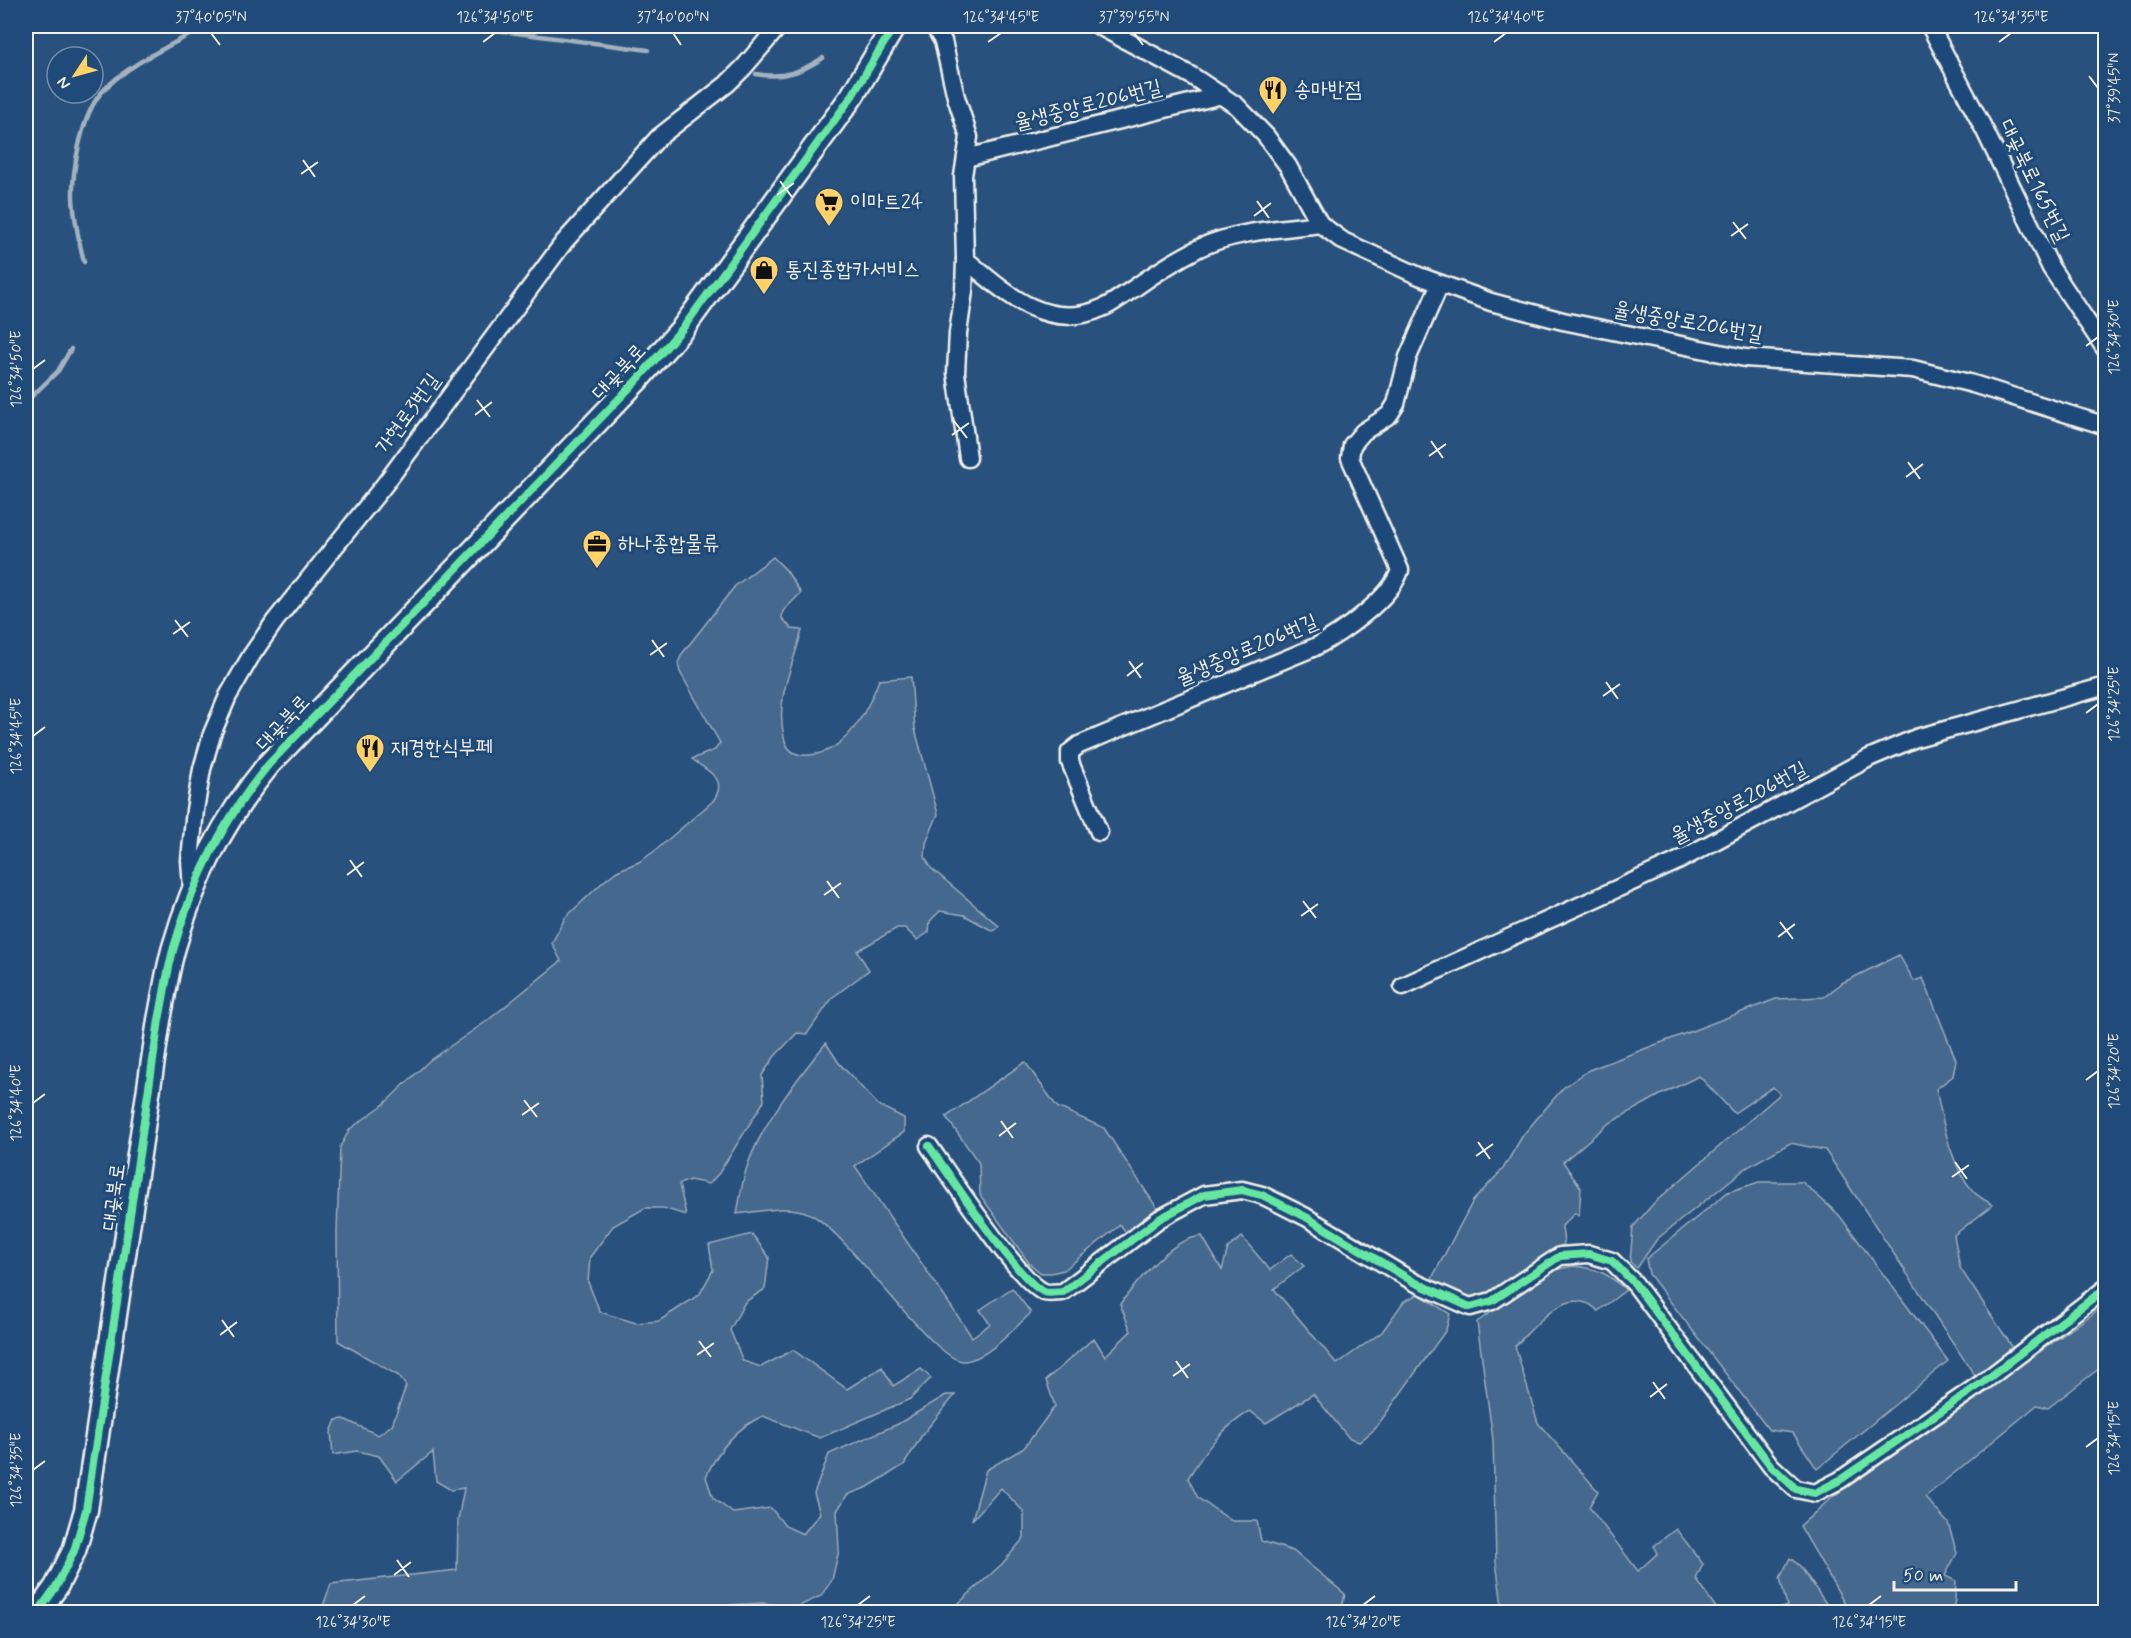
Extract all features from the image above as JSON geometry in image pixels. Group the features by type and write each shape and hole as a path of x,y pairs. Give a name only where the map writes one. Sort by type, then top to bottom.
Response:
{"street":[{"name":"가현로3번길","path":"192,893 190,860 202,769 212,734 228,696 257,647 275,621 385,484 564,242 660,137 727,84 779,26"},
{"name":"대곶북로","path":"38,1612 56,1587 74,1551 86,1510 159,1020 173,949 209,852 252,785 269,764 637,380 683,328 852,96 894,26"},
{"path":"934,26 943,41 956,97 969,137 963,217 965,259 956,373 968,458"},
{"name":"율생중앙로206번길","path":"1099,26 1192,76 1237,106 1266,136 1288,166 1320,224 1343,241 1440,284 1491,302 1563,321 1745,358 1913,369 1973,384 2106,426"},
{"name":"대곶북로165번길","path":"1930,26 1985,131 2050,268 2106,350"},
{"name":"율생중앙로206번길","path":"966,158 1222,95"},
{"path":"965,259 1015,299 1041,312 1068,316 1088,314 1103,308 1201,247 1254,233 1320,224"},
{"name":"율생중앙로206번길","path":"1099,832 1070,762 1070,752 1079,745 1315,647 1335,636 1353,622 1397,580 1400,570 1350,458 1352,445 1363,432 1389,415 1396,404 1408,357 1440,284"},
{"name":"율생중앙로206번길","path":"1403,986 1677,861 1871,757 1916,738 2106,686"},
{"path":"929,1146 1028,1281 1045,1293 1063,1292 1159,1219 1204,1195 1242,1190 1262,1195 1306,1217 1414,1282 1470,1306 1492,1301 1560,1256 1589,1254 1612,1261 1635,1284 1771,1466 1796,1489 1815,1492 1840,1480 1982,1383 2106,1288"}],"shaded area":[{"path":"773,557 786,570 801,593 783,611 782,618 792,629 802,630 783,695 782,722 786,744 792,752 802,755 817,754 830,749 852,731 868,706 879,680 911,677 915,729 938,814 926,843 925,857 931,868 999,926 993,931 964,915 940,911 930,921 929,932 917,940 905,928 897,928 857,951 869,970 833,997 807,1034 797,1033 775,1056 762,1075 764,1101 719,1173 709,1184 690,1180 679,1184 686,1215 663,1208 645,1208 613,1226 590,1257 588,1282 600,1312 636,1323 659,1321 699,1295 713,1270 709,1245 752,1234 769,1257 765,1289 745,1302 730,1330 743,1361 761,1367 793,1350 847,1389 882,1367 893,1386 921,1369 931,1378 910,1399 820,1438 763,1416 736,1433 722,1449 706,1477 713,1498 733,1513 771,1508 785,1526 803,1534 820,1513 814,1493 829,1454 898,1424 946,1395 955,1395 922,1435 904,1465 868,1487 847,1495 837,1511 839,1550 832,1580 821,1596 797,1607 762,1603 730,1605 718,1612 327,1612 323,1606 331,1584 457,1570 458,1520 464,1488 451,1490 436,1481 433,1452 397,1481 379,1456 357,1451 333,1455 331,1432 336,1420 344,1419 378,1435 392,1425 406,1386 399,1376 338,1341 337,1231 340,1147 350,1129 383,1105 430,1060 487,1021 561,961 552,943 565,918 603,882 617,871 639,862 656,850 713,801 719,787 718,781 692,759 715,750 720,743 680,672 678,663 682,654 735,586"},
{"path":"1899,955 1914,981 1923,978 1956,1060 1953,1076 1936,1089 1953,1156 1958,1169 1973,1191 1993,1205 1954,1235 1960,1268 2013,1348 1975,1376 1825,1150 1790,1143 1746,1168 1657,1239 1637,1268 1630,1262 1633,1227 1654,1203 1780,1094 1773,1087 1734,1113 1699,1076 1608,1124 1563,1162 1581,1188 1579,1216 1575,1213 1562,1226 1564,1244 1500,1291 1471,1303 1430,1282 1473,1201 1503,1169 1523,1135 1563,1088 1589,1070 1776,999 1824,997 1842,983"},
{"path":"826,1043 839,1063 878,1105 904,1118 904,1132 855,1166 972,1337 990,1324 980,1310 1012,1288 1031,1313 1001,1342 974,1359 965,1361 951,1357 933,1342 846,1245 810,1214 783,1209 737,1214 746,1170 762,1133 793,1085"},
{"path":"1025,1062 1057,1107 1104,1128 1157,1208 1127,1233 1120,1225 1064,1270 1051,1273 1041,1273 1029,1263 980,1195 979,1163 946,1117"},
{"path":"1759,1182 1802,1182 1839,1215 1948,1361 1817,1469 1793,1433 1769,1430 1649,1274 1646,1259 1728,1192"},
{"path":"1202,1236 1222,1270 1228,1248 1242,1237 1270,1270 1291,1254 1304,1266 1274,1289 1337,1364 1382,1332 1404,1301 1419,1294 1450,1314 1446,1330 1375,1429 1359,1442 1348,1437 1313,1394 1266,1423 1250,1411 1215,1440 1188,1478 1198,1498 1232,1521 1257,1521 1261,1541 1293,1551 1345,1594 1341,1612 949,1612 1002,1564 1024,1538 1024,1512 1001,1488 972,1520 986,1470 1024,1448 1055,1406 1046,1380 1094,1338 1105,1356 1131,1331 1120,1304 1136,1284 1156,1262 1178,1244"},
{"path":"1574,1266 1602,1273 1626,1290 1598,1311 1590,1304 1576,1301 1556,1308 1538,1322 1515,1346 1538,1423 1598,1491 1589,1507 1638,1571 1658,1553 1654,1546 1676,1529 1703,1564 1696,1579 1719,1612 1503,1612 1496,1562 1493,1440 1477,1322 1553,1270"},
{"path":"2105,1305 2105,1364 2048,1408 2037,1405 1925,1497 1948,1523 1957,1553 1945,1576 1956,1581 1952,1612 1850,1612 1800,1526 1831,1498"},
{"path":"1790,1558 1800,1566 1832,1612 1769,1612 1787,1606 1780,1578"}],"waterway":[{"path":"84,262 74,214 73,186 79,143 94,103 101,93 123,74 150,56 206,26"},
{"path":"463,26 648,50"},
{"path":"756,74 783,75 807,67 823,58"},
{"path":"26,402 58,371 71,349"}],"cycle path":[{"path":"38,1612 56,1587 74,1551 86,1510 167,974 191,897 224,828 269,764 637,380 683,328 852,96 894,26"},
{"path":"929,1146 1002,1249 1033,1284 1046,1293 1063,1292 1159,1219 1204,1195 1242,1190 1262,1195 1306,1217 1414,1282 1470,1307 1492,1301 1560,1256 1589,1254 1612,1261 1635,1284 1771,1466 1796,1489 1815,1493 1840,1480 1982,1383 2106,1288"}],"place":[{"name":"송마반점","path":"1273,116"},
{"name":"이마트24","path":"829,228"},
{"name":"통진종합카서비스","path":"764,296"},
{"name":"하나종합물류","path":"597,570"},
{"name":"재경한식부페","path":"370,774"}]}
